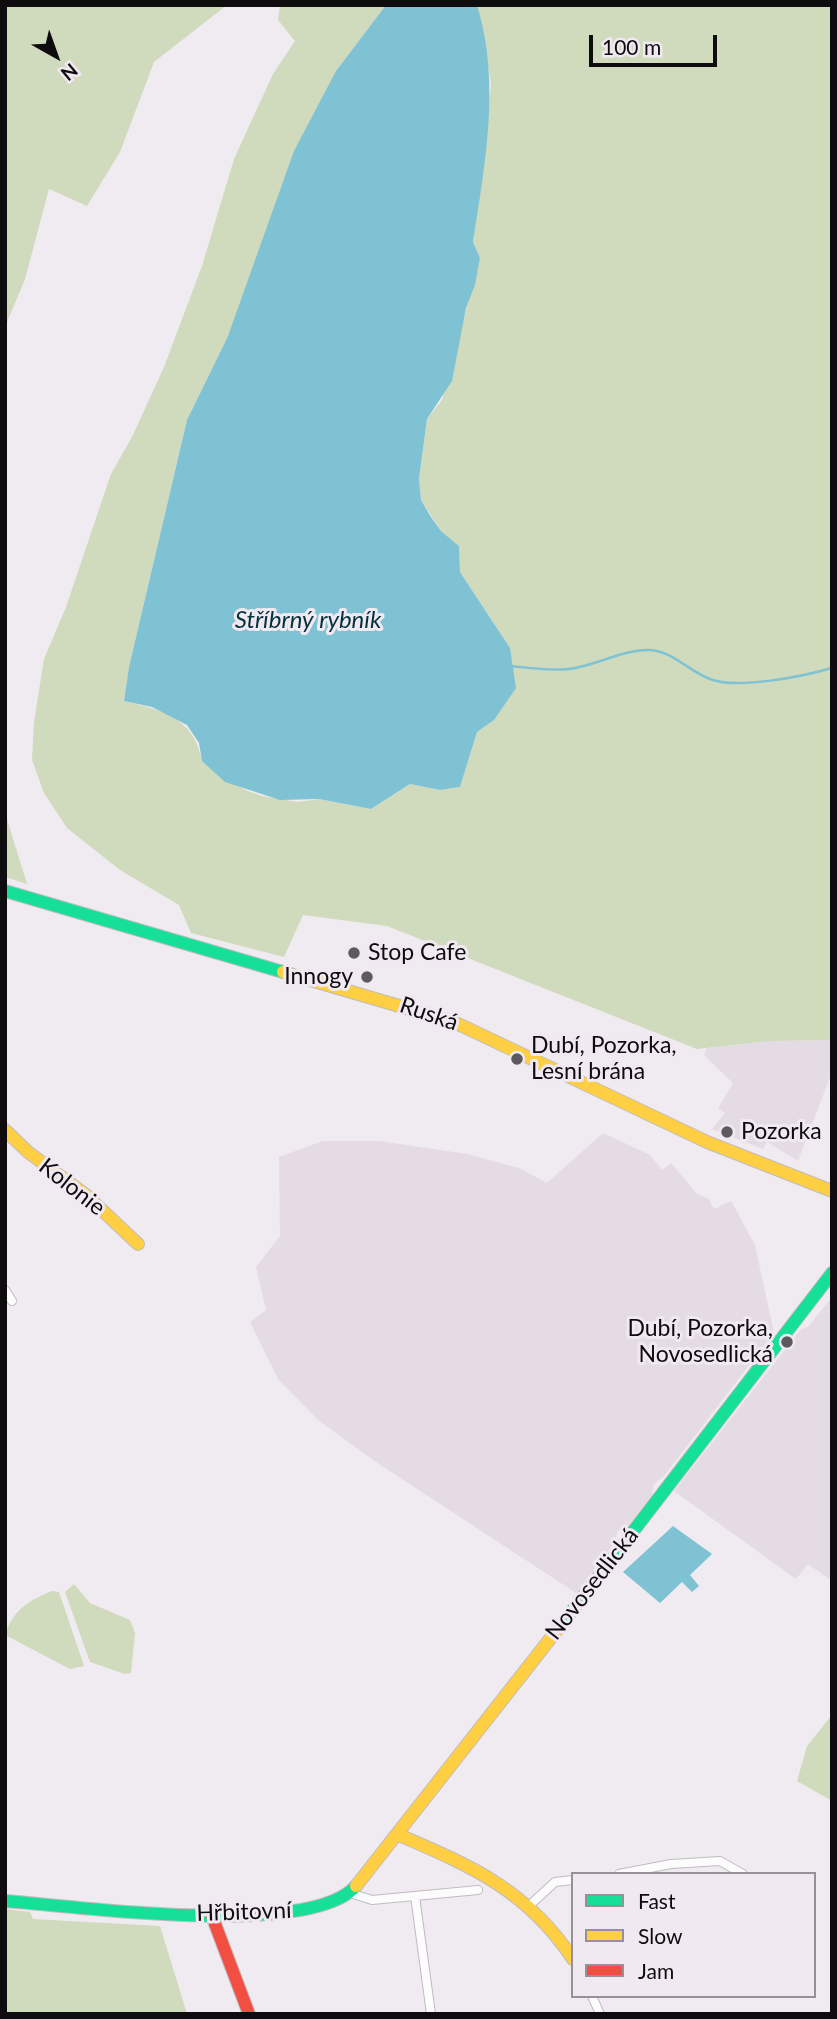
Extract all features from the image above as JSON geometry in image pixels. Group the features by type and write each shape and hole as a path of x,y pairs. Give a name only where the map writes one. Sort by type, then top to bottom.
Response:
{"street":[{"name":"Ruská","path":"5,891 454,1022 707,1142 832,1191"},
{"name":"Kolonie","path":"5,1129 28,1152 86,1195 138,1244"},
{"name":"Novosedlická","path":"350,1892 366,1878 832,1273"},
{"path":"5,1290 12,1301"},
{"path":"399,1835 484,1872 531,1903 550,1923 571,1956"},
{"path":"629,1872 671,1864 720,1861 739,1872"},
{"path":"531,1903 555,1882 571,1880"},
{"path":"350,1892 372,1900 478,1889"},
{"name":"Hřbitovní","path":"5,1901 212,1916 303,1911 336,1901 350,1892"},
{"path":"415,1896 431,2014"},
{"path":"212,1916 249,2014"},
{"path":"593,1998 600,2014"}],"shaded area":[{"path":"832,1040 832,1072 798,1161 767,1142 763,1149 712,1129 725,1113 718,1108 733,1083 704,1055 707,1048 770,1041"},
{"path":"603,1133 650,1155 662,1170 671,1163 697,1194 709,1199 714,1209 731,1201 755,1245 774,1333 664,1476 654,1484 652,1495 626,1528 617,1531 616,1541 576,1593 376,1462 318,1420 278,1379 250,1322 266,1310 256,1267 280,1236 279,1157 323,1141 379,1141 467,1154 519,1168 547,1183"},
{"path":"832,1297 832,1581 808,1564 796,1579 674,1491 801,1329 808,1327"}],"green space":[{"path":"5,5 227,5 154,62 120,152 87,206 49,189 25,279 5,327"},
{"path":"280,5 386,5 336,71 228,336 187,420 129,667 124,701 152,708 175,718 192,735 202,761 245,790 298,802 319,799 371,809 410,784 440,790 460,787 477,732 494,720 510,648 460,572 459,546 441,531 421,500 419,479 427,419 442,400 480,258 473,242 491,84 477,5 832,5 832,1040 770,1041 697,1049 387,926 303,915 284,957 191,933 179,905 120,870 67,828 44,793 32,760 34,722 44,659 66,607 111,474 133,435 164,367 202,266 234,159 273,74 295,41 278,20"},
{"path":"5,813 27,884 5,877"},
{"path":"74,1584 90,1603 130,1620 135,1633 131,1673 125,1674 90,1662 65,1592"},
{"path":"52,1591 59,1592 84,1666 70,1669 5,1635 12,1619 22,1607"},
{"path":"832,1715 832,1801 797,1781 807,1746"},
{"path":"5,1909 30,1912 33,1919 160,1926 187,2014 5,2014"}],"water":[{"name":"Stříbrný rybník","path":"386,5 477,5 484,34 488,64 489,123 473,242 480,258 475,285 466,308 452,381 427,419 419,479 421,500 441,531 459,546 460,572 510,648 516,688 494,720 477,732 460,787 440,790 410,784 371,809 319,799 280,800 225,782 202,761 199,743 187,725 152,707 124,701 129,667 187,420 228,336 294,151 336,71"},
{"path":"673,1526 712,1554 690,1575 699,1586 692,1592 682,1582 660,1603 623,1572"}],"waterway":[{"path":"510,666 569,669 648,650 665,653 702,675 722,682 771,681 832,668"}],"traffic: fast":[{"path":"5,891 283,972"},
{"path":"561,1625 832,1273"},
{"path":"5,1901 135,1912 243,1915 291,1911 330,1902 356,1886"}],"traffic: slow":[{"path":"283,972 454,1022 707,1142 832,1191"},
{"path":"5,1130 28,1152 86,1195 138,1244"},
{"path":"356,1886 561,1625"},
{"path":"399,1835 451,1858 496,1883 537,1915 571,1956"}],"traffic: jam":[{"path":"212,1916 249,2014"}],"place":[{"name":"Stop Cafe","path":"354,953"},
{"name":"Innogy","path":"367,977"},
{"name":"Dubí, Pozorka, Lesní brána","path":"517,1059"},
{"name":"Pozorka","path":"727,1132"},
{"name":"Dubí, Pozorka, Novosedlická","path":"787,1342"}]}
